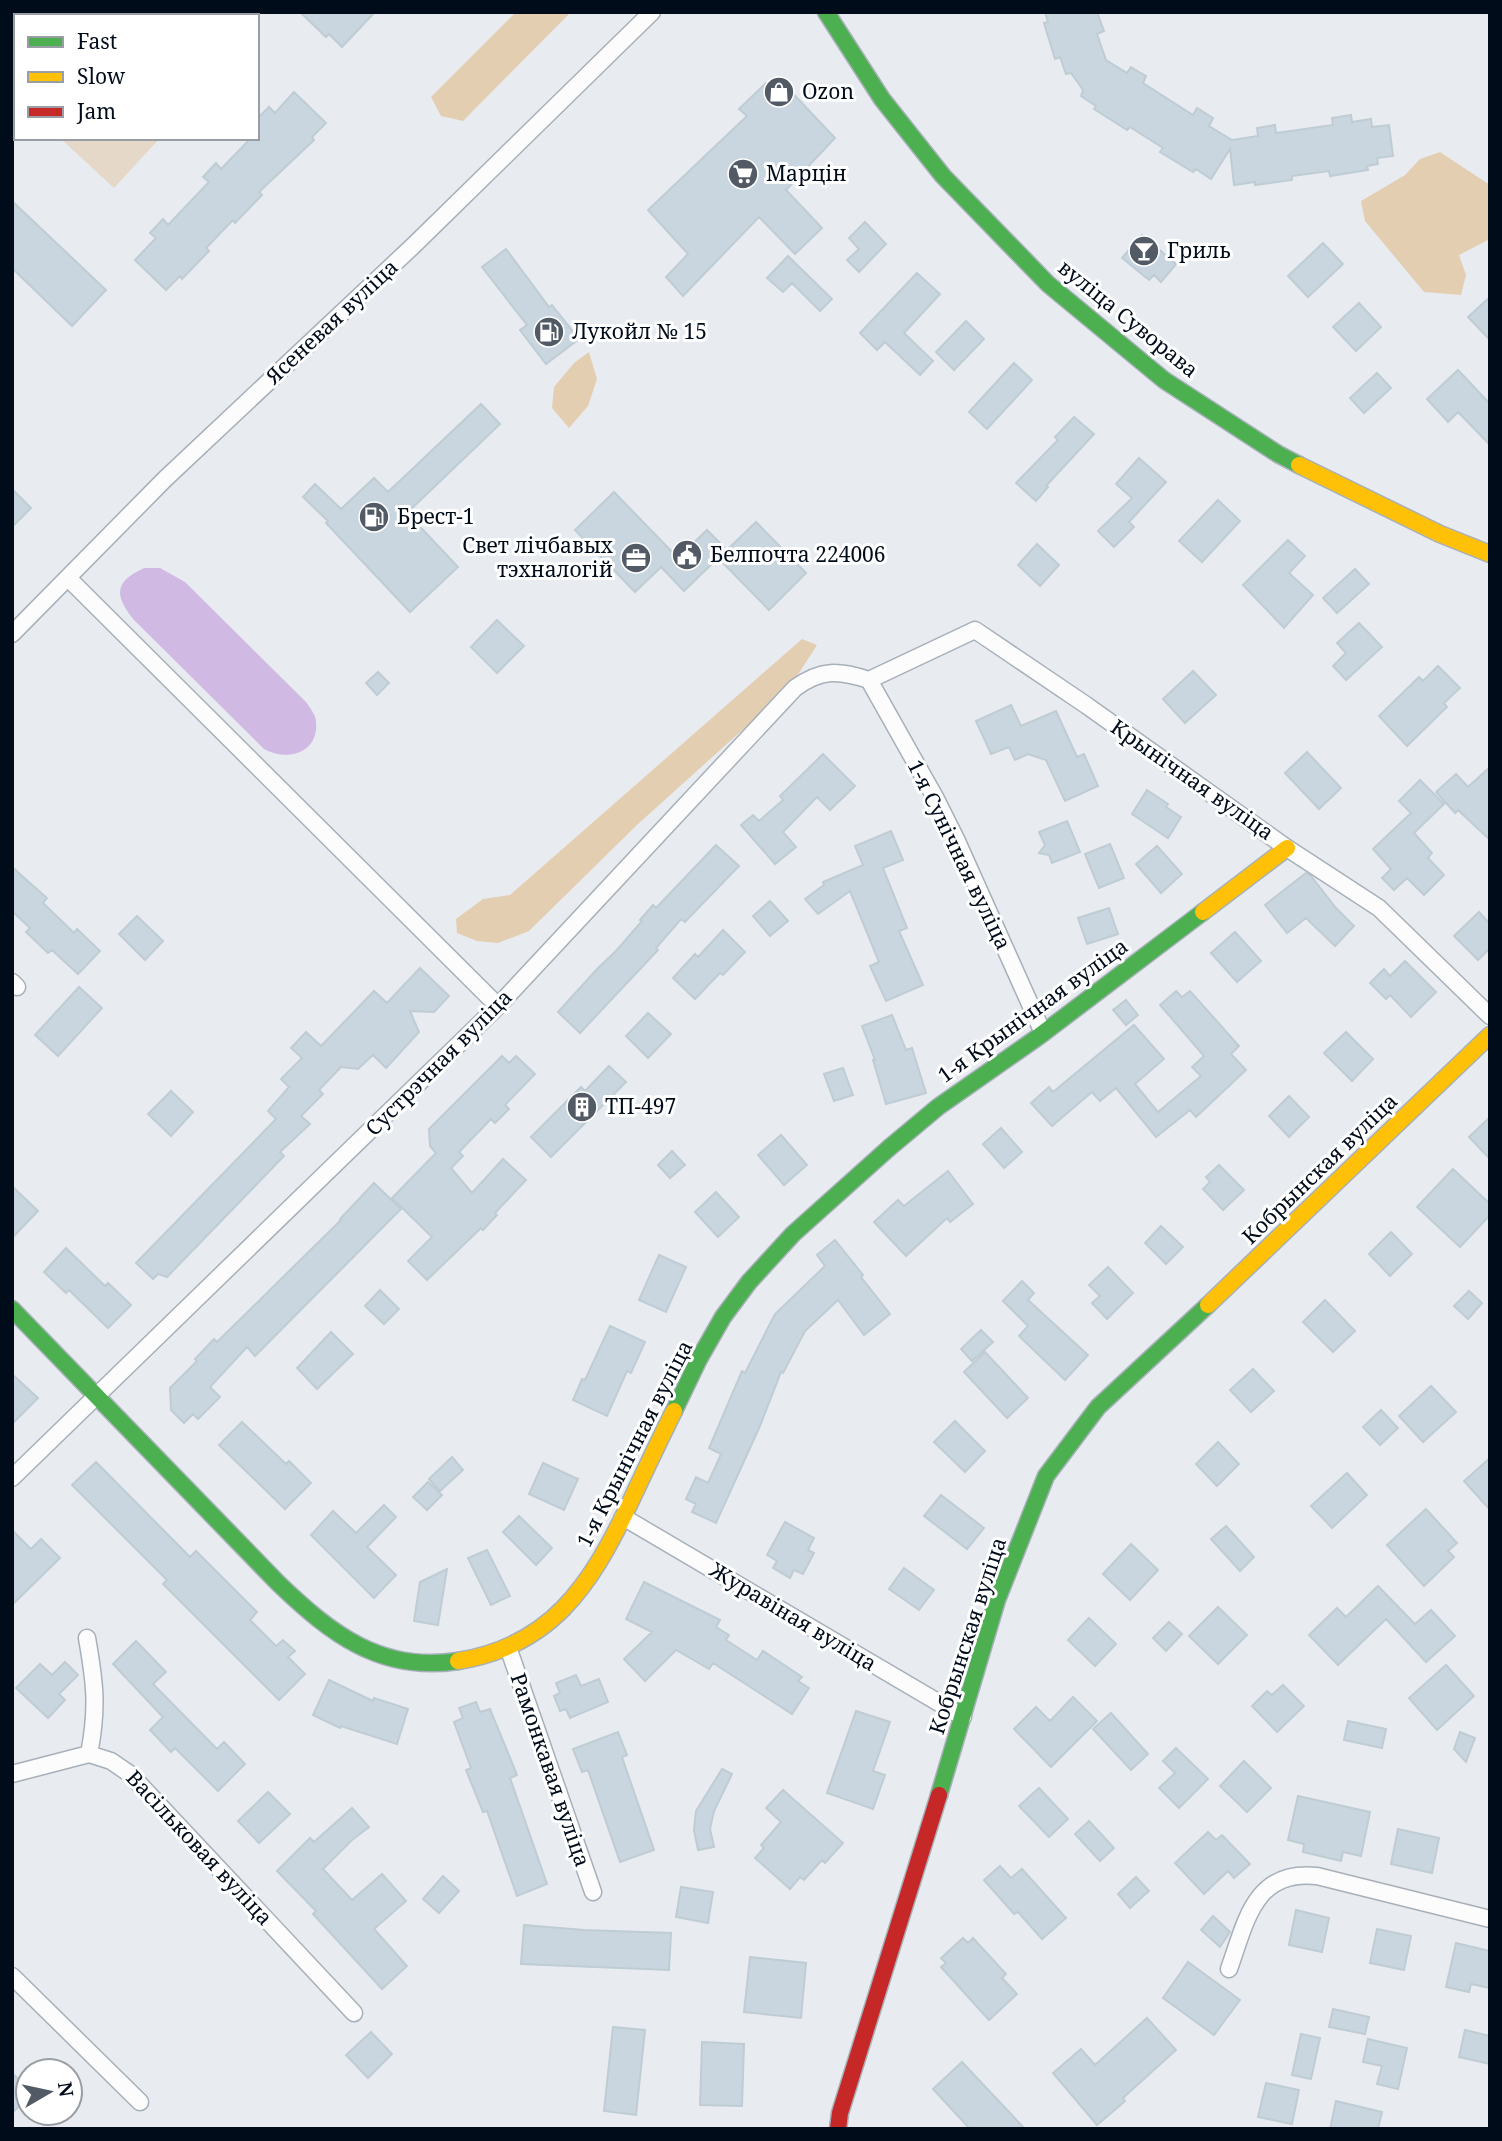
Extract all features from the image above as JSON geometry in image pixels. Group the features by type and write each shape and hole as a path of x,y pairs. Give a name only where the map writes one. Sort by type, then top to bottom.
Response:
{"street":[{"name":"Ясеневая вуліца","path":"12,634 166,479 423,236 652,12"},
{"name":"вуліца Суворава","path":"826,12 882,99 943,176 1048,284 1164,380 1278,454 1440,534 1490,554"},
{"path":"68,578 498,1006"},
{"name":"Крынічная вуліца","path":"869,680 975,630 1287,848 1379,908 1490,1016"},
{"name":"Сустрэчная вуліца","path":"12,1479 498,1006 795,688 807,680 833,672 849,673 869,680"},
{"name":"1-я Сунічная вуліца","path":"869,680 951,829 1043,1033"},
{"name":"1-я Крынічная вуліца","path":"12,1309 299,1605 342,1639 387,1659 412,1664 458,1662 508,1647 546,1626 578,1595 623,1517 704,1351 741,1290 761,1265 905,1134 1287,848"},
{"name":"Кобрынская вуліца","path":"838,2129 840,2113 997,1600 1046,1476 1098,1407 1305,1214 1490,1035"},
{"name":"Журавіная вуліца","path":"623,1517 963,1717"},
{"path":"12,1774 89,1754 96,1692 87,1638"},
{"name":"Рамонкавая вуліца","path":"508,1647 593,1892"},
{"name":"Васільковая вуліца","path":"89,1754 111,1761 130,1774 354,2013"},
{"path":"1229,1969 1255,1901 1272,1884 1294,1875 1317,1876 1490,1919"},
{"path":"12,1976 140,2102"}],"shaded area":[{"path":"516,12 571,12 463,121 441,116 431,97"},
{"path":"62,140 158,140 114,188"},
{"path":"1440,152 1490,185 1490,239 1459,255 1466,275 1461,295 1424,292 1365,221 1361,201 1405,175 1420,159"},
{"path":"589,352 597,379 588,406 569,428 552,408 554,387 574,363"},
{"path":"144,568 160,568 185,582 306,702 316,722 316,733 307,748 282,755 264,749 134,620 123,603 120,590 127,579"},
{"path":"802,639 817,645 790,687 637,825 529,931 498,943 477,941 457,933 456,919 483,899 510,895"}],"building":[{"path":"300,12 375,12 342,47 329,34 326,37"},
{"path":"1045,12 1097,12 1104,31 1097,34 1106,60 1127,73 1131,67 1146,76 1143,83 1193,115 1197,108 1213,118 1209,126 1232,140 1258,136 1257,128 1275,125 1276,133 1333,125 1332,118 1351,115 1352,122 1371,119 1372,127 1389,125 1393,156 1377,158 1378,164 1367,166 1368,170 1330,176 1329,171 1292,176 1292,180 1234,185 1230,149 1211,179 1196,169 1193,172 1160,152 1163,148 1130,127 1127,130 1094,109 1096,106 1081,96 1083,90 1071,73 1066,74 1060,57 1055,59 1044,23 1048,22"},
{"name":"Марцін","path":"766,83 774,91 783,83 835,138 786,190 822,228 795,254 759,217 683,296 666,277 688,254 648,210 747,116 739,109"},
{"path":"294,92 326,123 312,137 314,140 259,192 262,195 206,248 209,251 182,279 180,276 166,290 135,260 156,238 150,233 163,219 168,225 209,182 203,177 216,163 221,169 249,140 259,140 259,117 269,107 275,113"},
{"path":"12,201 106,290 72,326 12,268"},
{"path":"865,222 886,244 859,272 847,260 859,249 849,238"},
{"name":"Гриль","path":"1142,235 1176,264 1161,282 1154,275 1149,280 1122,258"},
{"path":"1323,243 1343,264 1308,297 1288,276"},
{"path":"506,249 549,307 552,305 579,339 546,364 520,330 527,325 482,267"},
{"path":"788,256 832,299 820,311 792,283 783,292 767,278"},
{"path":"917,273 940,294 904,333 933,361 920,375 885,342 877,350 860,333"},
{"path":"1490,297 1490,340 1468,317"},
{"path":"1359,303 1381,327 1356,351 1333,327"},
{"path":"966,321 984,339 954,370 936,352"},
{"path":"1014,363 1032,380 987,429 969,412"},
{"path":"1458,370 1490,404 1490,445 1458,412 1448,422 1427,399"},
{"path":"1377,373 1391,388 1364,413 1350,398"},
{"path":"481,404 500,424 407,513 458,567 410,612 303,497 315,484 341,509 374,478 388,492"},
{"path":"1074,417 1094,434 1046,486 1048,487 1036,501 1016,483 1058,440 1055,437"},
{"path":"1139,458 1166,482 1129,522 1134,527 1114,547 1098,531 1132,498 1116,484"},
{"path":"12,489 31,508 12,527"},
{"path":"614,492 678,558 707,530 727,550 756,522 806,573 769,610 718,558 684,591 661,567 635,592 575,530"},
{"path":"1218,500 1240,521 1202,562 1179,541"},
{"path":"1288,540 1305,556 1289,573 1313,595 1284,628 1243,585"},
{"path":"1037,544 1059,565 1040,586 1018,565"},
{"path":"1355,569 1369,584 1337,613 1323,598"},
{"path":"497,620 524,646 497,673 471,647"},
{"path":"1359,623 1382,647 1346,680 1333,666 1346,653 1337,643"},
{"path":"1438,666 1460,688 1444,703 1447,707 1407,746 1379,716 1419,677 1423,681"},
{"path":"1193,671 1216,695 1185,723 1163,699"},
{"path":"378,672 389,683 377,695 366,683"},
{"path":"1011,705 1021,726 1056,711 1077,757 1084,754 1098,786 1065,801 1046,760 1028,754 1015,760 1009,747 991,754 976,721"},
{"path":"1307,752 1341,788 1319,809 1285,773"},
{"path":"823,754 855,786 830,810 817,797 783,832 796,847 775,864 741,825 753,815 759,821 783,800 780,796"},
{"path":"1490,767 1490,840 1458,810 1455,813 1436,792 1456,774 1468,787"},
{"path":"1420,780 1444,804 1414,833 1432,853 1428,858 1444,875 1424,895 1407,878 1394,890 1382,878 1391,869 1373,849 1411,813 1399,801"},
{"path":"1147,790 1181,817 1168,838 1132,814"},
{"path":"1067,821 1080,852 1052,863 1049,855 1039,853 1045,845 1039,832"},
{"path":"891,831 903,860 883,868 907,928 899,931 923,985 886,1001 870,966 879,962 850,891 818,914 805,899 824,885 823,882 863,865 855,846"},
{"path":"1110,844 1124,878 1099,888 1085,854"},
{"path":"716,845 739,866 685,922 681,919 656,948 658,950 580,1033 558,1012 616,951 653,905 656,908"},
{"path":"1157,846 1182,874 1161,893 1136,864"},
{"path":"12,867 47,898 43,903 74,933 77,929 100,951 78,974 52,950 48,953 26,932 30,928 12,911"},
{"path":"1306,873 1354,926 1335,946 1306,918 1287,933 1265,905"},
{"path":"770,901 788,921 770,936 753,916"},
{"path":"1109,908 1118,934 1087,944 1078,918"},
{"path":"1479,912 1490,924 1490,948 1478,960 1454,936"},
{"path":"137,916 163,941 145,960 119,934"},
{"path":"723,930 745,952 695,999 673,978 695,954 698,957"},
{"path":"1235,932 1261,961 1237,982 1211,953"},
{"path":"1405,961 1436,992 1411,1017 1390,995 1386,999 1370,983 1384,969 1390,976"},
{"path":"420,968 449,996 434,1012 410,1011 419,1032 386,1068 373,1055 358,1069 341,1067 319,1090 323,1094 301,1116 310,1124 280,1152 284,1156 167,1277 158,1274 153,1279 136,1263 276,1119 268,1111 289,1087 281,1079 302,1058 291,1048 306,1032 321,1046 374,991 387,1003"},
{"path":"79,987 102,1008 58,1056 35,1035"},
{"path":"1176,991 1182,997 1190,991 1239,1046 1231,1054 1246,1070 1196,1117 1190,1110 1156,1137 1116,1088 1100,1101 1092,1092 1052,1126 1031,1103 1049,1087 1053,1092 1134,1025 1164,1059 1135,1084 1158,1112 1201,1076 1192,1067 1204,1056 1160,1005"},
{"path":"1126,1000 1138,1015 1126,1025 1113,1010"},
{"path":"648,1013 671,1034 648,1058 626,1036"},
{"path":"892,1015 906,1050 912,1048 926,1093 886,1104 875,1060 862,1026"},
{"path":"1346,1032 1373,1059 1352,1081 1324,1053"},
{"path":"502,1056 509,1063 516,1056 535,1074 505,1105 509,1109 495,1123 491,1119 459,1152 463,1156 451,1168 472,1193 503,1159 526,1180 483,1230 481,1228 427,1280 408,1261 432,1237 392,1198 436,1153 430,1146 429,1129"},
{"path":"609,1066 626,1082 551,1157 531,1137 581,1087 585,1091"},
{"path":"843,1068 853,1095 834,1101 824,1074"},
{"path":"171,1091 193,1112 171,1136 148,1114"},
{"path":"1289,1096 1309,1117 1289,1137 1269,1116"},
{"path":"1490,1117 1490,1159 1469,1137"},
{"path":"1001,1128 1022,1152 1004,1168 983,1144"},
{"path":"781,1135 807,1165 784,1185 758,1155"},
{"path":"672,1151 685,1165 670,1178 658,1165"},
{"path":"1219,1165 1244,1190 1223,1210 1203,1189 1210,1182 1206,1177"},
{"path":"1453,1169 1490,1204 1490,1215 1460,1247 1417,1207"},
{"path":"948,1171 973,1204 950,1222 947,1218 906,1256 874,1222 898,1200 904,1206"},
{"path":"374,1183 401,1209 255,1356 247,1347 210,1387 220,1397 198,1419 193,1414 184,1423 171,1410 170,1388 214,1339 217,1342 341,1220"},
{"path":"12,1186 38,1211 12,1238"},
{"path":"716,1192 739,1217 718,1237 695,1212"},
{"path":"1161,1226 1183,1247 1166,1264 1145,1243"},
{"path":"1391,1232 1412,1254 1390,1276 1369,1254"},
{"path":"835,1240 890,1314 864,1335 838,1300 805,1331 783,1373 781,1372 716,1523 692,1512 696,1504 686,1499 696,1477 708,1483 721,1454 709,1448 742,1371 745,1373 775,1314 825,1266 817,1255"},
{"path":"66,1248 105,1286 108,1283 131,1305 108,1328 69,1290 66,1293 44,1272"},
{"path":"659,1255 686,1267 666,1312 639,1300"},
{"path":"1108,1267 1133,1293 1107,1319 1092,1303 1100,1296 1089,1285"},
{"path":"1022,1281 1034,1293 1028,1300 1088,1355 1065,1380 1019,1336 1028,1326 1003,1301"},
{"path":"380,1290 399,1309 384,1324 365,1306"},
{"path":"1469,1291 1482,1303 1468,1319 1454,1306"},
{"path":"1325,1300 1355,1331 1333,1352 1303,1322"},
{"path":"610,1326 645,1342 631,1373 627,1371 607,1416 573,1400"},
{"path":"981,1330 993,1342 972,1361 961,1349"},
{"path":"331,1332 353,1354 317,1389 297,1368"},
{"path":"985,1352 1028,1398 1007,1418 964,1372"},
{"path":"1253,1369 1274,1391 1251,1412 1230,1390"},
{"path":"12,1374 38,1398 12,1424"},
{"path":"1431,1386 1456,1412 1423,1442 1399,1416"},
{"path":"1381,1410 1398,1428 1380,1445 1363,1427"},
{"path":"955,1421 985,1451 965,1472 934,1442"},
{"path":"242,1422 286,1464 289,1461 311,1483 285,1509 219,1445"},
{"path":"1218,1442 1239,1464 1217,1486 1196,1464"},
{"path":"452,1457 463,1470 440,1491 429,1479"},
{"path":"1490,1458 1490,1510 1464,1481"},
{"path":"96,1462 190,1557 196,1551 257,1612 250,1620 276,1646 283,1640 295,1651 288,1657 305,1674 279,1700 163,1584 167,1580 72,1485"},
{"path":"543,1463 578,1479 564,1510 529,1494"},
{"path":"1347,1473 1367,1495 1332,1528 1311,1506"},
{"path":"428,1482 442,1495 427,1510 413,1497"},
{"path":"941,1495 984,1528 967,1549 924,1516"},
{"path":"384,1505 396,1517 367,1547 396,1575 374,1598 311,1535 333,1511 356,1533"},
{"path":"1426,1509 1457,1543 1448,1551 1454,1557 1424,1586 1387,1545"},
{"path":"519,1516 552,1548 536,1565 503,1532"},
{"path":"785,1522 814,1538 808,1550 814,1553 803,1574 794,1570 790,1578 773,1568 777,1561 767,1555"},
{"path":"1226,1526 1254,1557 1240,1571 1211,1539"},
{"path":"12,1530 31,1549 41,1539 60,1558 12,1605"},
{"path":"1131,1544 1158,1570 1130,1600 1103,1574"},
{"path":"487,1550 510,1596 491,1605 468,1558"},
{"path":"904,1568 934,1590 919,1610 889,1589"},
{"path":"447,1569 438,1625 414,1621 420,1582"},
{"path":"644,1582 720,1620 716,1627 729,1635 726,1640 757,1660 763,1651 802,1677 798,1681 809,1688 792,1714 713,1663 709,1669 676,1650 645,1681 624,1659 652,1632 626,1619"},
{"path":"1378,1586 1415,1624 1431,1610 1455,1636 1426,1662 1386,1619 1338,1665 1309,1635 1337,1608 1346,1617"},
{"path":"1218,1607 1247,1635 1218,1664 1189,1636"},
{"path":"1089,1618 1116,1644 1095,1666 1068,1640"},
{"path":"1169,1622 1182,1634 1166,1651 1153,1638"},
{"path":"136,1641 166,1672 153,1684 217,1749 224,1742 245,1764 218,1791 175,1748 171,1752 150,1730 163,1717 113,1664"},
{"path":"65,1662 78,1675 59,1694 65,1700 48,1718 16,1688 40,1664 52,1675"},
{"path":"1446,1665 1474,1696 1437,1730 1409,1698"},
{"path":"576,1675 581,1686 599,1679 608,1702 570,1718 566,1709 560,1711 554,1696 560,1693 556,1683"},
{"path":"329,1680 373,1701 374,1698 408,1709 397,1744 341,1726 340,1728 313,1715"},
{"path":"1283,1685 1304,1706 1277,1732 1252,1706 1267,1691 1272,1695"},
{"path":"1073,1697 1097,1721 1051,1767 1014,1729 1036,1707 1050,1721"},
{"path":"476,1702 480,1712 490,1709 517,1775 510,1778 547,1884 517,1896 487,1811 483,1812 466,1770 471,1768 454,1722 463,1718 459,1708"},
{"path":"856,1711 890,1722 873,1771 885,1775 873,1809 827,1793"},
{"path":"1111,1713 1148,1754 1131,1770 1093,1729"},
{"path":"1348,1721 1386,1729 1382,1748 1344,1740"},
{"path":"618,1732 627,1755 622,1757 654,1850 620,1862 588,1770 582,1772 573,1749"},
{"path":"1460,1732 1475,1738 1466,1762 1454,1749"},
{"path":"1176,1748 1208,1779 1179,1808 1159,1788 1175,1773 1163,1761"},
{"path":"1244,1761 1271,1788 1247,1812 1220,1786"},
{"path":"722,1769 732,1774 714,1811 710,1829 714,1847 698,1850 694,1830 696,1811"},
{"path":"1039,1788 1068,1819 1049,1837 1019,1806"},
{"path":"783,1790 843,1843 825,1863 822,1860 804,1880 800,1877 790,1889 755,1858 764,1848 761,1845 781,1822 766,1808"},
{"path":"268,1792 290,1814 259,1843 238,1821"},
{"path":"1298,1796 1370,1812 1361,1856 1343,1852 1341,1861 1303,1852 1304,1844 1288,1840"},
{"path":"352,1808 369,1827 323,1869 352,1900 382,1874 406,1901 374,1929 407,1966 382,1989 313,1914 316,1911 277,1871 310,1838 314,1842"},
{"path":"1089,1821 1114,1848 1100,1861 1075,1834"},
{"path":"1398,1829 1439,1838 1432,1873 1391,1864"},
{"path":"1208,1832 1216,1840 1222,1835 1250,1864 1234,1878 1228,1871 1204,1894 1175,1863"},
{"path":"1000,1866 1011,1878 1022,1869 1066,1918 1042,1939 1018,1912 1014,1914 984,1880"},
{"path":"443,1876 459,1891 439,1913 423,1899"},
{"path":"1136,1877 1149,1891 1130,1908 1118,1894"},
{"path":"681,1887 713,1892 708,1923 676,1917"},
{"path":"1296,1910 1329,1918 1322,1952 1289,1945"},
{"path":"1213,1916 1230,1932 1220,1947 1201,1930"},
{"path":"524,1925 671,1933 669,1970 521,1964"},
{"path":"1377,1929 1411,1936 1404,1970 1370,1963"},
{"path":"963,1938 968,1943 973,1938 1006,1974 1002,1978 1017,1994 989,2020 941,1967 946,1963 941,1958"},
{"path":"1456,1943 1490,1951 1490,1988 1471,1984 1469,1992 1446,1987"},
{"path":"750,1957 806,1963 801,2018 744,2012"},
{"path":"1188,1962 1240,2000 1214,2035 1163,1998"},
{"path":"1333,2009 1369,2017 1365,2034 1329,2027"},
{"path":"1147,2018 1176,2050 1097,2125 1053,2073 1081,2049 1095,2065"},
{"path":"613,2027 645,2030 636,2115 604,2111"},
{"path":"1465,2030 1490,2036 1490,2064 1459,2057"},
{"path":"371,2032 392,2054 368,2078 346,2055"},
{"path":"1301,2034 1320,2038 1311,2079 1292,2075"},
{"path":"1368,2039 1407,2048 1398,2089 1377,2084 1382,2066 1363,2062"},
{"path":"702,2042 744,2044 742,2106 700,2105"},
{"path":"962,2062 1025,2129 970,2129 933,2089"},
{"path":"12,2073 14,2111 12,2113"},
{"path":"1266,2083 1299,2090 1292,2124 1258,2117"},
{"path":"1336,2101 1382,2112 1378,2129 1330,2129"}],"traffic: fast":[{"path":"826,12 882,99 943,176 1048,284 1164,380 1299,465"},
{"path":"674,1411 723,1317 749,1282 793,1234 938,1107 1038,1037 1203,912"},
{"path":"939,1795 997,1600 1046,1476 1098,1407 1208,1305"},
{"path":"12,1309 278,1583 318,1618 359,1646 381,1655 430,1663 458,1661"}],"traffic: slow":[{"path":"1299,465 1440,534 1490,554"},
{"path":"1203,912 1287,848"},
{"path":"1208,1305 1490,1035"},
{"path":"458,1661 518,1642 543,1627 564,1608 582,1586 614,1536 674,1411"}],"traffic: jam":[{"path":"838,2129 840,2113 939,1795"}],"place":[{"name":"Ozon","path":"779,92"},
{"name":"Марцін","path":"743,174"},
{"name":"Гриль","path":"1144,251"},
{"name":"Лукойл № 15","path":"549,332"},
{"name":"Брест-1","path":"374,517"},
{"name":"Белпочта 224006","path":"687,555"},
{"name":"Свет лічбавых тэхналогій","path":"636,558"},
{"name":"ТП-497","path":"582,1107"}]}
